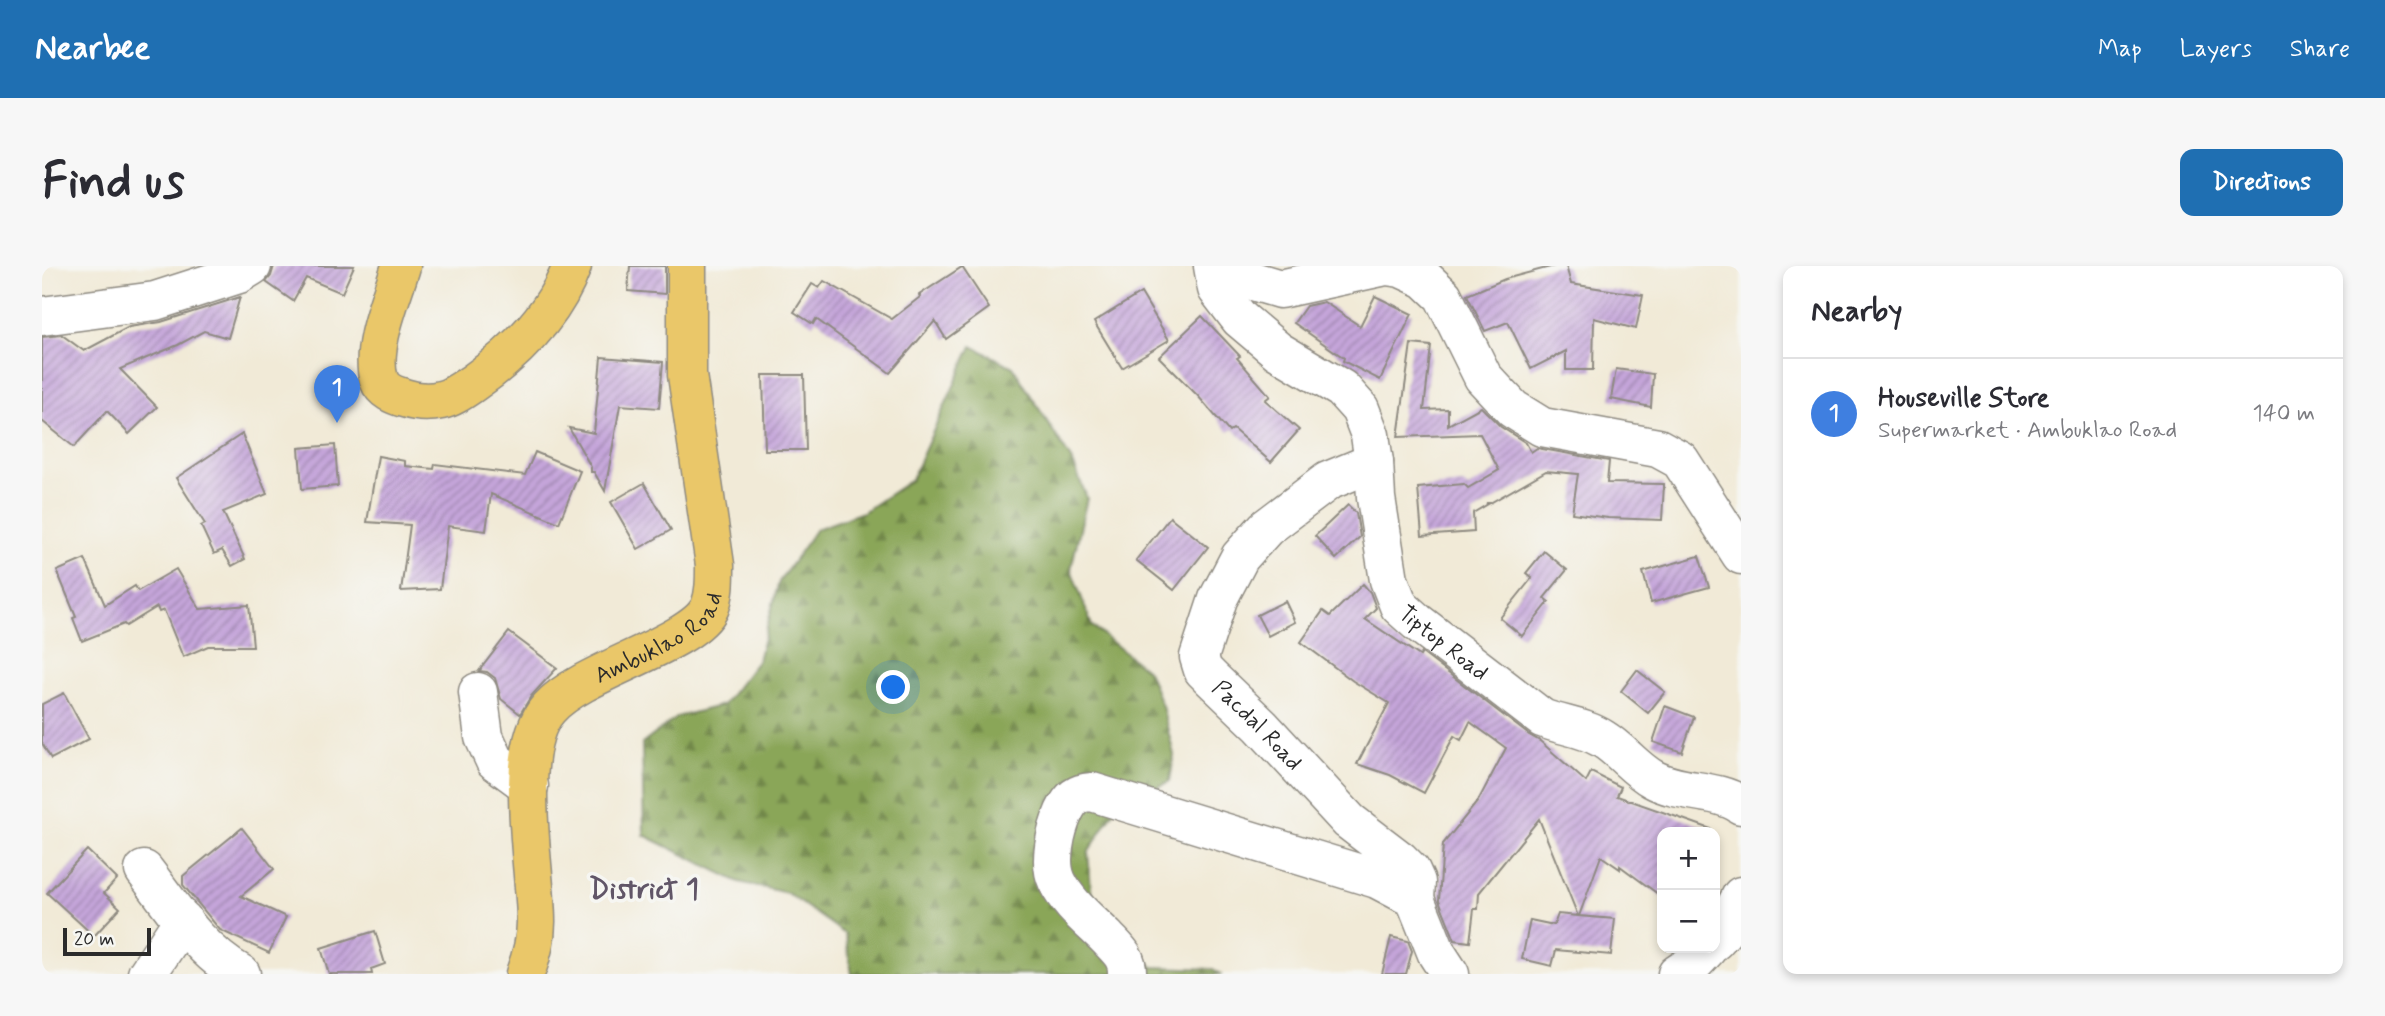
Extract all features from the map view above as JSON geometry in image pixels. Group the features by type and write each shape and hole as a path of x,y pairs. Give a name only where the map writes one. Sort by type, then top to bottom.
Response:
{"main road":[{"path":"401,266 380,334 377,362 380,383 388,392 418,402 443,400 491,371 526,339 546,316 572,266"},
{"name":"Ambuklao Road","path":"525,974 536,925 528,786 531,749 537,726 548,708 578,686 612,666 687,631 709,610 715,590 715,565 687,375 687,266"}],"street":[{"path":"42,316 155,301 239,274 252,266"},
{"name":"Tiptop Road","path":"1213,266 1217,289 1240,319 1278,351 1342,389 1360,409 1370,435 1383,545 1390,580 1399,606 1542,718 1556,724 1579,728 1601,738 1652,779 1678,789 1713,795 1741,805"},
{"path":"1231,266 1254,281 1280,289 1386,266 1401,268 1425,279 1443,296 1483,377 1513,409 1542,427 1658,448 1680,460 1741,555"},
{"name":"Pacdal Road","path":"1374,462 1328,481 1266,528 1240,557 1218,599 1199,657 1203,670 1261,726 1349,821 1411,871 1416,882 1415,899"},
{"path":"478,692 484,737 495,761 528,786"},
{"path":"1127,974 1128,964 1122,954 1074,905 1056,880 1054,859 1058,824 1070,799 1080,792 1092,792 1377,879 1401,889 1415,899 1437,954 1450,974"},
{"path":"144,870 200,942 214,956 241,974"},
{"path":"1720,935 1741,896"},
{"path":"147,974 183,920"},
{"path":"1677,974 1703,953"}],"green space":[{"path":"972,346 1013,367 1073,463 1087,498 1071,569 1092,626 1148,671 1162,706 1174,755 1170,781 1117,806 1088,853 1093,912 1153,967 1213,969 1220,974 852,974 845,934 787,893 739,882 644,835 642,744 677,717 723,705 758,660 779,582 816,529 863,512 911,480"}],"building":[{"path":"274,266 354,266 342,293 306,278 293,301 266,282"},
{"path":"630,266 665,266 665,294 628,291"},
{"path":"1554,266 1566,266 1571,284 1643,295 1636,329 1594,318 1593,370 1566,370 1566,351 1531,369 1508,322 1485,331 1467,295 1505,279"},
{"path":"962,267 989,308 946,339 935,321 890,373 816,319 813,324 794,312 812,284 819,288 824,281 892,319 920,297 919,295"},
{"path":"1141,293 1169,340 1122,368 1094,322"},
{"path":"1375,296 1412,314 1380,380 1343,361 1344,358 1294,323 1306,306 1324,302 1360,326"},
{"path":"240,297 228,338 204,331 120,369 157,407 129,434 107,411 74,447 42,421 42,337 62,335 84,351 129,327 161,322"},
{"path":"1202,316 1240,356 1237,358 1270,396 1265,400 1299,430 1271,462 1233,429 1229,432 1159,357"},
{"path":"1411,344 1431,346 1424,410 1448,409 1448,425 1481,407 1501,427 1526,443 1531,452 1537,448 1609,461 1607,483 1664,484 1662,520 1608,518 1572,513 1578,474 1546,471 1486,503 1488,504 1473,513 1474,532 1422,536 1418,488 1464,484 1468,488 1499,470 1480,434 1398,437"},
{"path":"601,357 663,362 659,408 620,405 605,491 594,472 591,472 591,467 569,428 594,433"},
{"path":"1616,369 1653,374 1651,407 1611,399"},
{"path":"763,375 804,375 806,450 765,450"},
{"path":"242,434 267,494 223,512 245,559 232,566 222,550 214,554 201,526 205,524 176,478"},
{"path":"335,445 338,486 302,489 299,448"},
{"path":"535,452 580,471 559,523 491,494 486,531 448,526 440,589 401,591 410,525 367,522 378,456 405,461 405,466 434,469 435,464 525,475"},
{"path":"644,483 671,530 638,549 611,502"},
{"path":"1348,505 1356,513 1360,537 1336,559 1315,536"},
{"path":"1170,517 1208,547 1174,590 1136,560"},
{"path":"1544,551 1567,570 1544,598 1549,602 1522,636 1500,618 1532,578 1526,573"},
{"path":"1699,556 1709,587 1651,603 1643,572"},
{"path":"85,559 105,605 135,586 138,591 176,569 200,609 249,605 253,646 208,646 183,657 164,610 159,612 157,607 126,626 124,624 82,641 73,618 76,617 57,571"},
{"path":"1363,584 1370,592 1376,608 1365,619 1420,656 1422,653 1540,741 1586,782 1591,772 1621,787 1617,796 1705,827 1657,827 1657,893 1620,866 1620,869 1601,856 1579,916 1615,919 1611,955 1556,950 1552,966 1522,959 1530,920 1554,925 1558,914 1578,916 1539,819 1479,893 1470,942 1455,940 1439,900 1443,844 1478,801 1506,748 1470,722 1461,740 1454,736 1424,793 1390,775 1357,764 1389,703 1353,681 1301,642 1323,611 1330,616"},
{"path":"1285,601 1295,622 1268,636 1257,615"},
{"path":"509,632 557,668 531,696 520,714 501,699 495,678 487,672 479,671"},
{"path":"1637,670 1665,692 1648,713 1621,691"},
{"path":"64,693 89,739 51,759 42,743 42,704"},
{"path":"1665,706 1694,717 1682,752 1653,742"},
{"path":"242,828 274,869 241,896 286,917 269,953 220,930 183,885 183,876"},
{"path":"87,850 117,879 104,893 120,908 94,936 47,893"},
{"path":"375,931 385,964 371,969 372,974 329,974 321,948"},
{"path":"1391,937 1408,941 1412,951 1406,974 1382,974"}],"place":[{"name":"Houseville Store","path":"337,423"}],"district":[{"name":"District 1","path":"644,888"}]}
